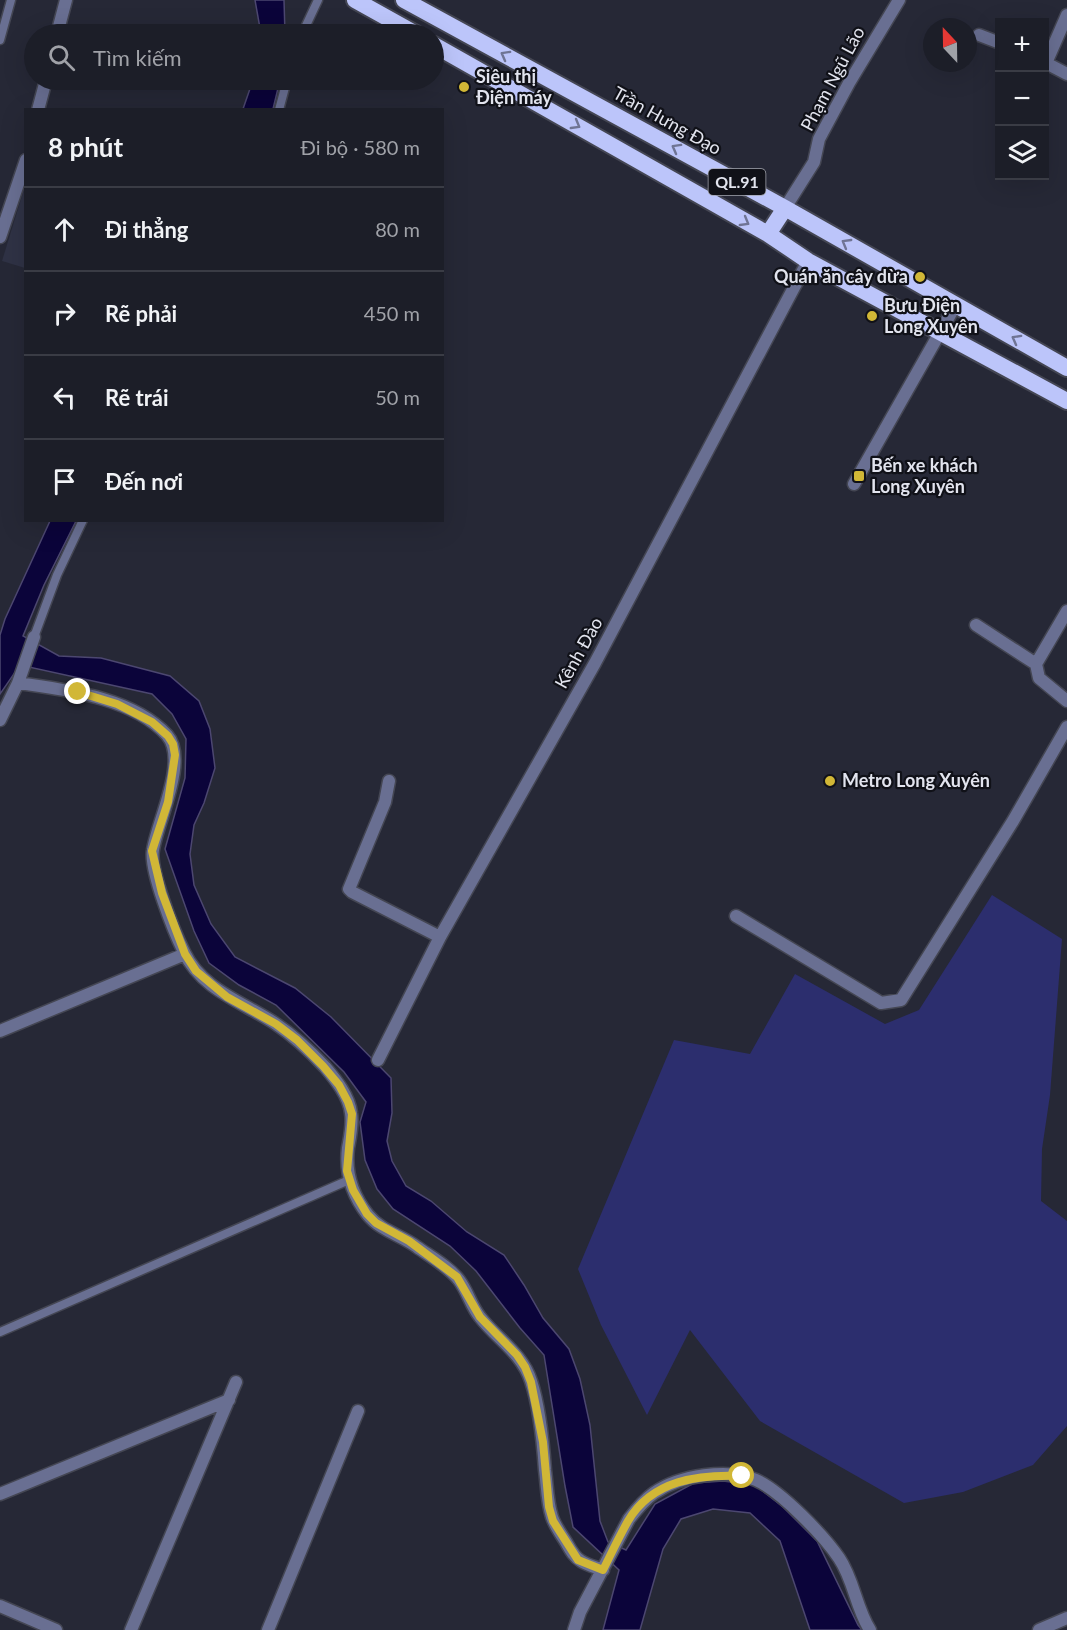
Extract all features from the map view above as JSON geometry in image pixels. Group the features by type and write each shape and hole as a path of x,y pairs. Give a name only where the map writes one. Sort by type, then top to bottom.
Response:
{"highway":[{"path":"355,0 398,24"},
{"name":"Trần Hưng Đạo","path":"404,0 785,208 1067,368"},
{"name":"QL.91","path":"444,51 768,234 808,261 1067,401"},
{"path":"768,234 785,208"}],"street":[{"path":"60,24 66,0"},
{"name":"Phạm Ngũ Lão","path":"785,208 814,162 819,139 849,83 899,0"},
{"path":"1049,54 1067,15"},
{"path":"979,35 995,41"},
{"path":"1049,65 1067,74"},
{"path":"39,108 43,90"},
{"path":"0,237 24,166"},
{"name":"Kênh Đào","path":"378,1060 440,937 595,663 808,261"},
{"path":"854,484 955,306"},
{"path":"1067,611 1036,664 1039,678 1067,701"},
{"path":"975,625 1036,664"},
{"path":"0,720 20,678 34,637"},
{"path":"20,678 117,704 152,722 168,736 173,744 175,755 168,802 152,851 162,893 185,954 196,971 227,997 276,1024 297,1040 339,1085 352,1114 347,1153 349,1180 367,1214 376,1223 409,1241 457,1277 480,1317 517,1355 531,1382 543,1442 549,1507 553,1521 578,1560 604,1568"},
{"path":"736,916 881,1003 901,1000 1001,841 1067,727"},
{"path":"389,781 385,802 349,889 440,937"},
{"path":"0,1031 185,954"},
{"path":"131,1630 236,1382"},
{"path":"0,1494 229,1400"},
{"path":"268,1630 358,1411"},
{"path":"574,1630 580,1612 629,1520 639,1506 654,1493 667,1486 683,1480 712,1475 742,1476 756,1480 767,1486 813,1525 839,1558 870,1630"},
{"path":"0,1606 56,1630"},
{"path":"1039,1630 1067,1618"}],"lane":[{"path":"0,40 11,0"},
{"path":"307,24 318,0"},
{"path":"280,108 284,90"},
{"path":"34,637 57,575 82,522"},
{"path":"0,1332 349,1180"}],"shaded area":[{"path":"255,0 284,0 285,24 259,24"},
{"path":"250,90 278,90 273,108 243,108"},
{"path":"24,189 24,267 2,261"},
{"path":"50,522 76,522 44,585 23,636 59,656 101,658 170,676 199,701 210,729 215,768 194,825 190,854 194,885 211,924 235,957 295,988 331,1017 391,1078 392,1113 387,1141 392,1161 406,1186 431,1201 467,1232 504,1255 543,1318 569,1349 580,1379 590,1425 600,1521 608,1542 626,1550 655,1504 694,1483 723,1481 755,1485 783,1507 817,1541 862,1630 810,1630 780,1541 750,1513 713,1509 681,1519 663,1549 640,1630 603,1630 619,1570 573,1527 544,1355 476,1271 450,1246 393,1209 377,1189 365,1160 360,1122 366,1102 344,1072 276,1005 239,985 209,963 194,931 165,849 185,778 186,739 172,714 152,694 20,665 0,694 0,635 5,619"},
{"path":"992,895 1062,939 1050,1095 1042,1149 1041,1201 1067,1221 1067,1426 1033,1465 963,1492 904,1503 760,1421 690,1330 647,1415 601,1325 578,1269 674,1040 750,1054 795,974 885,1024 919,1010"}],"place":[{"name":"Siêu thị Điện máy","path":"464,87"},
{"name":"Quán ăn cây dừa","path":"920,277"},
{"name":"Bưu Điện Long Xuyên","path":"872,316"},
{"name":"Bến xe khách Long Xuyên","path":"859,476"},
{"name":"Metro Long Xuyên","path":"830,781"}],"route":[{"path":"78,692 117,704 152,722 168,736 173,744 175,755 168,802 152,851 162,893 185,954 196,971 210,984 227,997 276,1024 297,1040 339,1085 352,1114 347,1171 353,1190 367,1214 376,1223 409,1241 457,1277 480,1317 517,1355 525,1367 531,1382 543,1442 549,1507 553,1521 578,1560 603,1570 629,1520 639,1506 654,1493 667,1486 701,1476 742,1476"}]}
